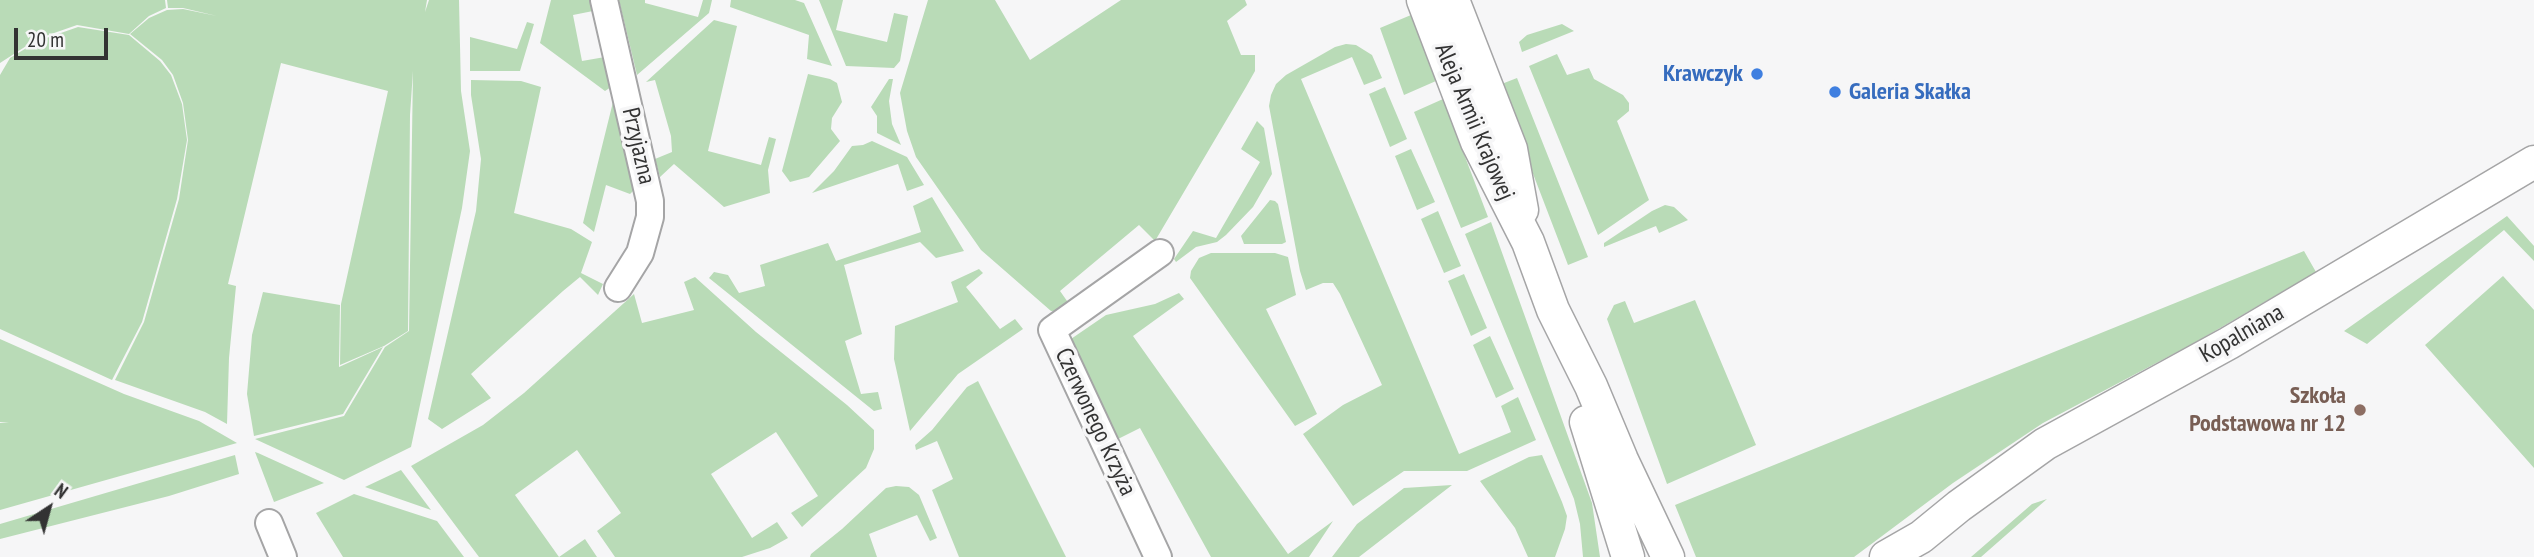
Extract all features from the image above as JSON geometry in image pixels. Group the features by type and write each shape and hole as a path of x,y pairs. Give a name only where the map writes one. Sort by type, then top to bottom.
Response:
{"street":[{"name":"Przyjazna","path":"604,0 650,201 650,217 643,242 629,273 618,288"},
{"name":"Aleja Armii Krajowej","path":"1423,0 1477,142 1528,242 1553,310 1591,386 1609,455 1628,557"},
{"name":"Aleja Armii Krajowej","path":"1453,0 1511,149 1528,242"},
{"name":"Kopalniana","path":"1886,557 1913,547 1959,506 2045,444 2229,343 2534,162"},
{"name":"Czerwonego Krzyża","path":"1158,557 1052,330 1160,253"},
{"name":"Aleja Armii Krajowej","path":"1609,455 1611,557"},
{"name":"Aleja Armii Krajowej","path":"1609,455 1655,557"},
{"name":"Aleja Armii Krajowej","path":"1609,455 1668,557"},
{"path":"269,523 283,557"}],"green space":[{"path":"0,0 165,0 166,8 149,16 129,34 77,25 37,39 0,63"},
{"path":"167,0 427,0 425,12 429,0 459,0 461,91 470,151 462,208 411,447 344,480 255,439 344,416 385,347 409,331 413,71 410,115 408,331 384,346 340,365 341,304 388,91 281,63 228,284 236,286 229,358 227,424 205,412 115,380 144,322 179,199 188,140 183,103 173,75 162,60 130,34 149,18 167,10 183,9 217,16 183,8 168,8"},
{"path":"551,0 591,0 593,11 573,15 582,61 605,57 614,85 605,91 540,43"},
{"path":"619,0 645,0 645,3 698,17 703,0 712,0 709,13 637,75"},
{"path":"731,0 795,0 804,3 832,66 807,59 809,35 730,7"},
{"path":"819,0 843,0 836,30 887,42 894,13 908,16 900,61 894,68 846,66"},
{"path":"928,0 995,0 1030,60 1121,0 1245,0 1247,5 1227,21 1241,55 1255,55 1255,71 1246,87 1155,241 1139,225 1060,291 1072,308 1065,312 1051,311 981,250 916,157 907,131 900,93"},
{"path":"1411,15 1436,81 1404,95 1380,28"},
{"path":"714,20 737,26 708,151 761,165 769,137 776,139 768,170 770,193 724,207 674,164 660,177 655,159 672,152 671,136 655,80 646,82"},
{"path":"527,22 534,24 520,71 470,71 470,37 517,49"},
{"path":"1562,24 1574,31 1522,52 1519,42 1527,35"},
{"path":"78,27 129,35 160,61 171,75 182,104 187,140 177,199 142,322 112,380 0,329 0,75 10,58 38,41"},
{"path":"1356,45 1372,55 1382,78 1364,85 1352,57 1301,79 1459,454 1511,432 1501,406 1518,397 1536,440 1467,471 1404,471 1353,506 1303,434 1343,405 1382,385 1333,283 1323,283 1306,290 1300,271 1269,106 1276,84 1286,75 1335,47"},
{"path":"1557,54 1567,75 1589,68 1594,79 1623,95 1629,103 1629,111 1617,121 1649,200 1598,235 1529,66"},
{"path":"808,74 837,83 842,102 832,118 831,129 840,141 809,177 790,182 782,171"},
{"path":"1517,78 1588,257 1568,265 1499,85"},
{"path":"889,79 893,79 889,101 892,124 901,145 877,133 877,116 871,107"},
{"path":"471,80 521,81 541,87 514,213 571,229 592,242 581,273 603,284 598,295 580,277 563,291 471,374 491,398 442,429 428,419 476,211 481,159"},
{"path":"1385,87 1407,139 1390,147 1369,94"},
{"path":"1443,99 1488,217 1461,228 1414,112"},
{"path":"613,102 633,191 630,194 606,185 594,232 583,223"},
{"path":"1257,121 1264,128 1272,174 1253,207 1226,235 1217,242 1196,247 1176,262 1174,259 1193,231 1216,238 1260,162 1241,149"},
{"path":"872,141 907,157 924,185 907,191 898,164 812,193 834,171 852,146"},
{"path":"1411,149 1435,202 1417,210 1395,156"},
{"path":"932,197 964,251 936,258 920,242 844,265 862,334 845,341 861,394 878,392 882,409 874,411 709,278 714,272 728,275 739,293 765,286 760,265 828,243 836,261 921,232 913,206"},
{"path":"1270,200 1278,204 1286,242 1244,244 1241,236"},
{"path":"1665,205 1674,207 1688,220 1659,233 1656,226 1604,247 1604,243"},
{"path":"1438,211 1461,266 1444,273 1421,219"},
{"path":"2507,216 2534,246 2534,261 2504,230 2367,344 2344,331"},
{"path":"1491,222 1592,503 1600,557 1583,557 1574,499 1465,234"},
{"path":"2304,251 2316,272 2196,342 2043,423 1953,483 1854,557 1696,557 1675,505"},
{"path":"1211,253 1275,253 1288,257 1296,295 1266,309 1317,414 1295,426 1190,278 1199,258"},
{"path":"979,269 983,273 966,287 1000,329 1015,319 1023,329 958,374 910,431 894,359 895,326 958,302 951,282"},
{"path":"1464,274 1487,328 1471,336 1448,281"},
{"path":"2503,276 2534,310 2534,468 2425,345"},
{"path":"695,277 756,332 874,430 874,449 866,468 802,527 791,513 818,496 776,432 711,474 752,538 777,522 788,538 770,548 742,557 615,557 597,531 621,513 577,450 515,495 559,557 479,557 411,466 483,425 524,393 634,294 642,323 694,310 684,282"},
{"path":"263,292 340,305 339,367 383,347 343,414 254,436 247,394 252,335"},
{"path":"1179,293 1184,299 1133,336 1288,554 1333,521 1309,557 1211,557 1140,428 1118,439 1068,341 1106,315 1155,304"},
{"path":"1695,300 1756,445 1667,484 1607,319 1614,305 1625,301 1634,323"},
{"path":"1490,336 1514,389 1496,398 1473,345"},
{"path":"0,339 124,394 199,421 237,443 0,510 0,423 9,423 0,422"},
{"path":"978,381 1066,557 959,557 932,490 953,479 937,441 916,450 915,445 932,430 967,387"},
{"path":"255,452 258,453 324,483 274,502"},
{"path":"235,455 239,474 169,496 0,539 0,524"},
{"path":"1542,455 1567,516 1555,557 1528,557 1515,528 1480,481 1529,457"},
{"path":"401,470 431,510 365,487"},
{"path":"1452,485 1359,557 1332,557 1357,524 1404,488"},
{"path":"909,487 919,495 937,538 930,541 917,515 869,534 877,557 810,557 886,488"},
{"path":"354,494 437,521 464,557 343,557 316,513"},
{"path":"2047,499 1981,557 1971,557 2032,504"},
{"path":"585,539 597,557 559,557"}],"place":[{"name":"Krawczyk","path":"1757,74"},
{"name":"Galeria Skałka","path":"1835,92"},
{"name":"Szkoła Podstawowa nr 12","path":"2360,410"}]}
